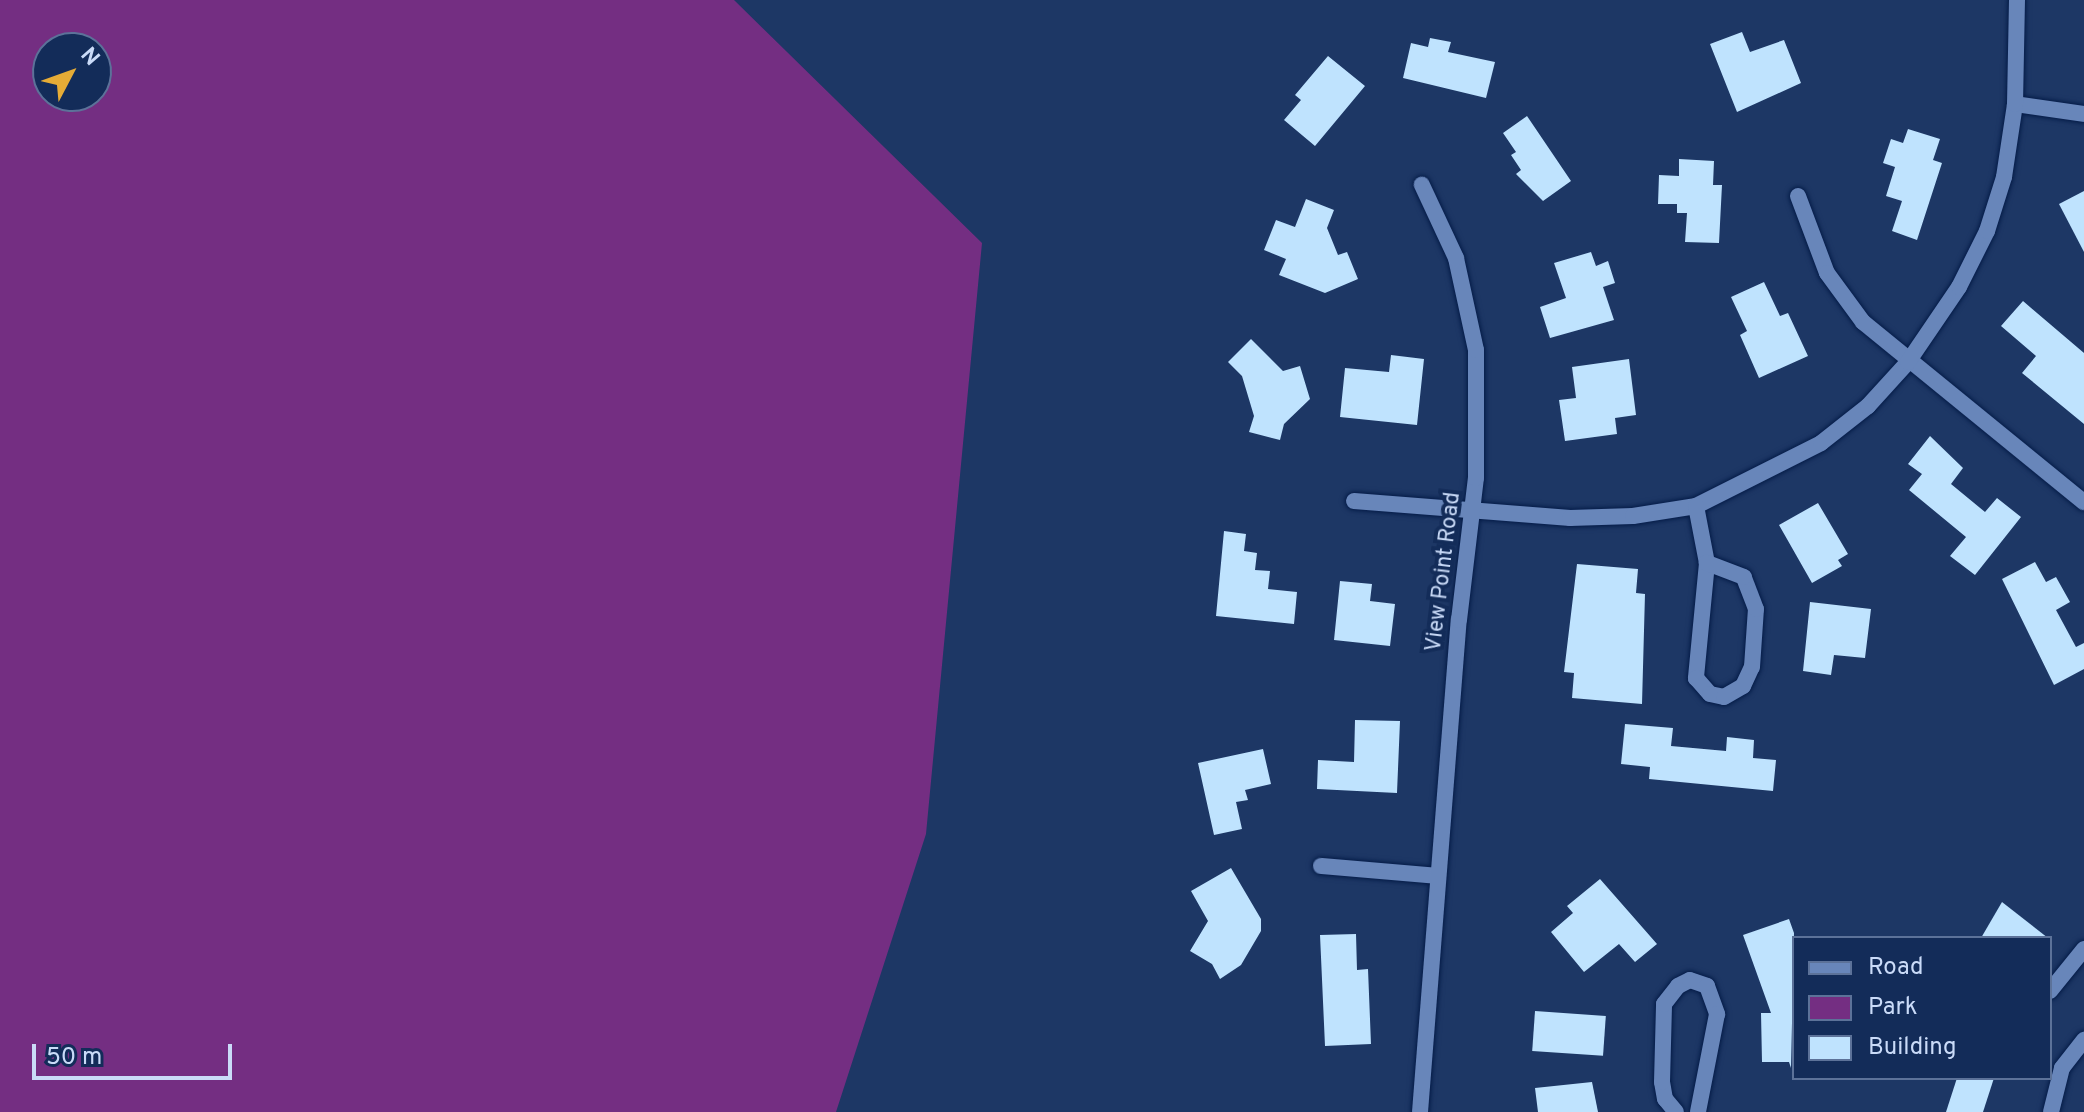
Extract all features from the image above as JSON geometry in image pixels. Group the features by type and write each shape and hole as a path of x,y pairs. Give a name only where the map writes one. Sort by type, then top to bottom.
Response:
{"street":[{"path":"1354,501 1570,518 1633,516 1696,506 1821,443 1868,406 1908,362 1959,287 1987,231 2004,177 2015,104 2017,0"},
{"path":"2015,104 2084,114"},
{"name":"View Point Road","path":"1420,1112 1459,620 1476,510 1476,350 1456,258 1422,185"},
{"path":"1798,196 1827,273 1863,322 1908,362 2084,502"},
{"path":"1696,506 1707,563 1696,678 1710,694 1724,697 1743,686 1752,667 1756,609 1744,577 1707,563"},
{"path":"1321,866 1437,876"},
{"path":"2052,989 2084,949"},
{"path":"1676,1112 1665,1099 1662,1082 1664,1004 1678,986 1690,980 1707,986 1717,1014 1698,1112"},
{"path":"2051,1112 2056,1064 2084,1040"}],"green space":[{"path":"0,0 734,0 982,243 926,834 836,1112 0,1112"}],"building":[{"path":"1742,32 1750,52 1784,40 1801,83 1737,112 1710,44"},
{"path":"1430,38 1451,42 1448,52 1495,62 1486,98 1403,78 1411,43 1428,47"},
{"path":"1328,56 1365,86 1315,146 1284,120 1301,100 1295,95"},
{"path":"1527,116 1571,181 1543,201 1516,174 1521,170 1511,155 1516,152 1503,133"},
{"path":"1908,129 1940,139 1933,160 1942,163 1917,240 1892,231 1902,201 1886,196 1895,167 1883,163 1891,139 1903,143"},
{"path":"1679,159 1714,161 1713,185 1722,185 1719,243 1685,242 1687,213 1677,213 1677,204 1658,204 1659,175 1679,176"},
{"path":"2084,191 2084,252 2059,204"},
{"path":"1306,199 1334,210 1327,228 1338,255 1347,252 1358,279 1325,293 1279,275 1286,259 1264,250 1276,220 1295,227"},
{"path":"1591,252 1596,266 1608,261 1615,283 1603,287 1614,320 1550,338 1540,307 1566,298 1554,263"},
{"path":"1764,282 1780,316 1788,313 1808,356 1759,378 1740,335 1747,331 1731,297"},
{"path":"2023,301 2084,353 2084,424 2022,373 2036,356 2001,326"},
{"path":"1251,339 1283,371 1300,366 1310,399 1284,424 1280,440 1249,432 1254,416 1242,376 1228,362"},
{"path":"1391,355 1424,359 1417,425 1340,417 1345,368 1389,372"},
{"path":"1629,359 1636,415 1615,418 1617,434 1565,441 1559,400 1576,398 1572,367"},
{"path":"1930,436 1963,468 1951,484 1985,512 1997,498 2021,517 1975,575 1950,556 1966,537 1909,490 1922,474 1908,464"},
{"path":"1818,503 1848,554 1838,560 1842,566 1812,583 1779,525"},
{"path":"1224,531 1246,534 1244,551 1257,553 1255,570 1270,571 1268,589 1297,592 1294,624 1216,616"},
{"path":"2035,562 2046,582 2056,577 2070,602 2056,610 2076,647 2084,643 2084,669 2054,685 2002,579"},
{"path":"1577,564 1638,569 1636,593 1645,594 1642,704 1572,698 1574,673 1564,672"},
{"path":"1340,581 1372,584 1370,601 1395,604 1390,646 1334,640"},
{"path":"1810,602 1871,609 1865,658 1834,655 1831,675 1803,671"},
{"path":"1355,720 1400,721 1397,793 1317,789 1318,760 1354,762"},
{"path":"1625,724 1673,728 1671,746 1726,751 1727,737 1754,740 1753,758 1776,760 1773,791 1649,779 1650,767 1621,764"},
{"path":"1263,749 1271,784 1245,790 1248,800 1236,802 1242,829 1214,835 1198,763"},
{"path":"1231,868 1261,919 1261,931 1241,965 1220,979 1212,964 1190,951 1208,921 1191,891"},
{"path":"1600,879 1657,944 1635,962 1619,944 1584,972 1551,932 1573,913 1567,906"},
{"path":"2002,902 2045,936 1982,936"},
{"path":"1789,919 1794,933 1791,1068 1789,1062 1762,1062 1761,1013 1771,1013 1743,935"},
{"path":"1356,934 1357,970 1368,969 1371,1044 1325,1046 1320,935"},
{"path":"1535,1011 1606,1016 1603,1056 1532,1051"},
{"path":"1956,1080 1993,1080 1983,1112 1946,1112"},
{"path":"1592,1082 1598,1112 1538,1112 1535,1088"}]}
